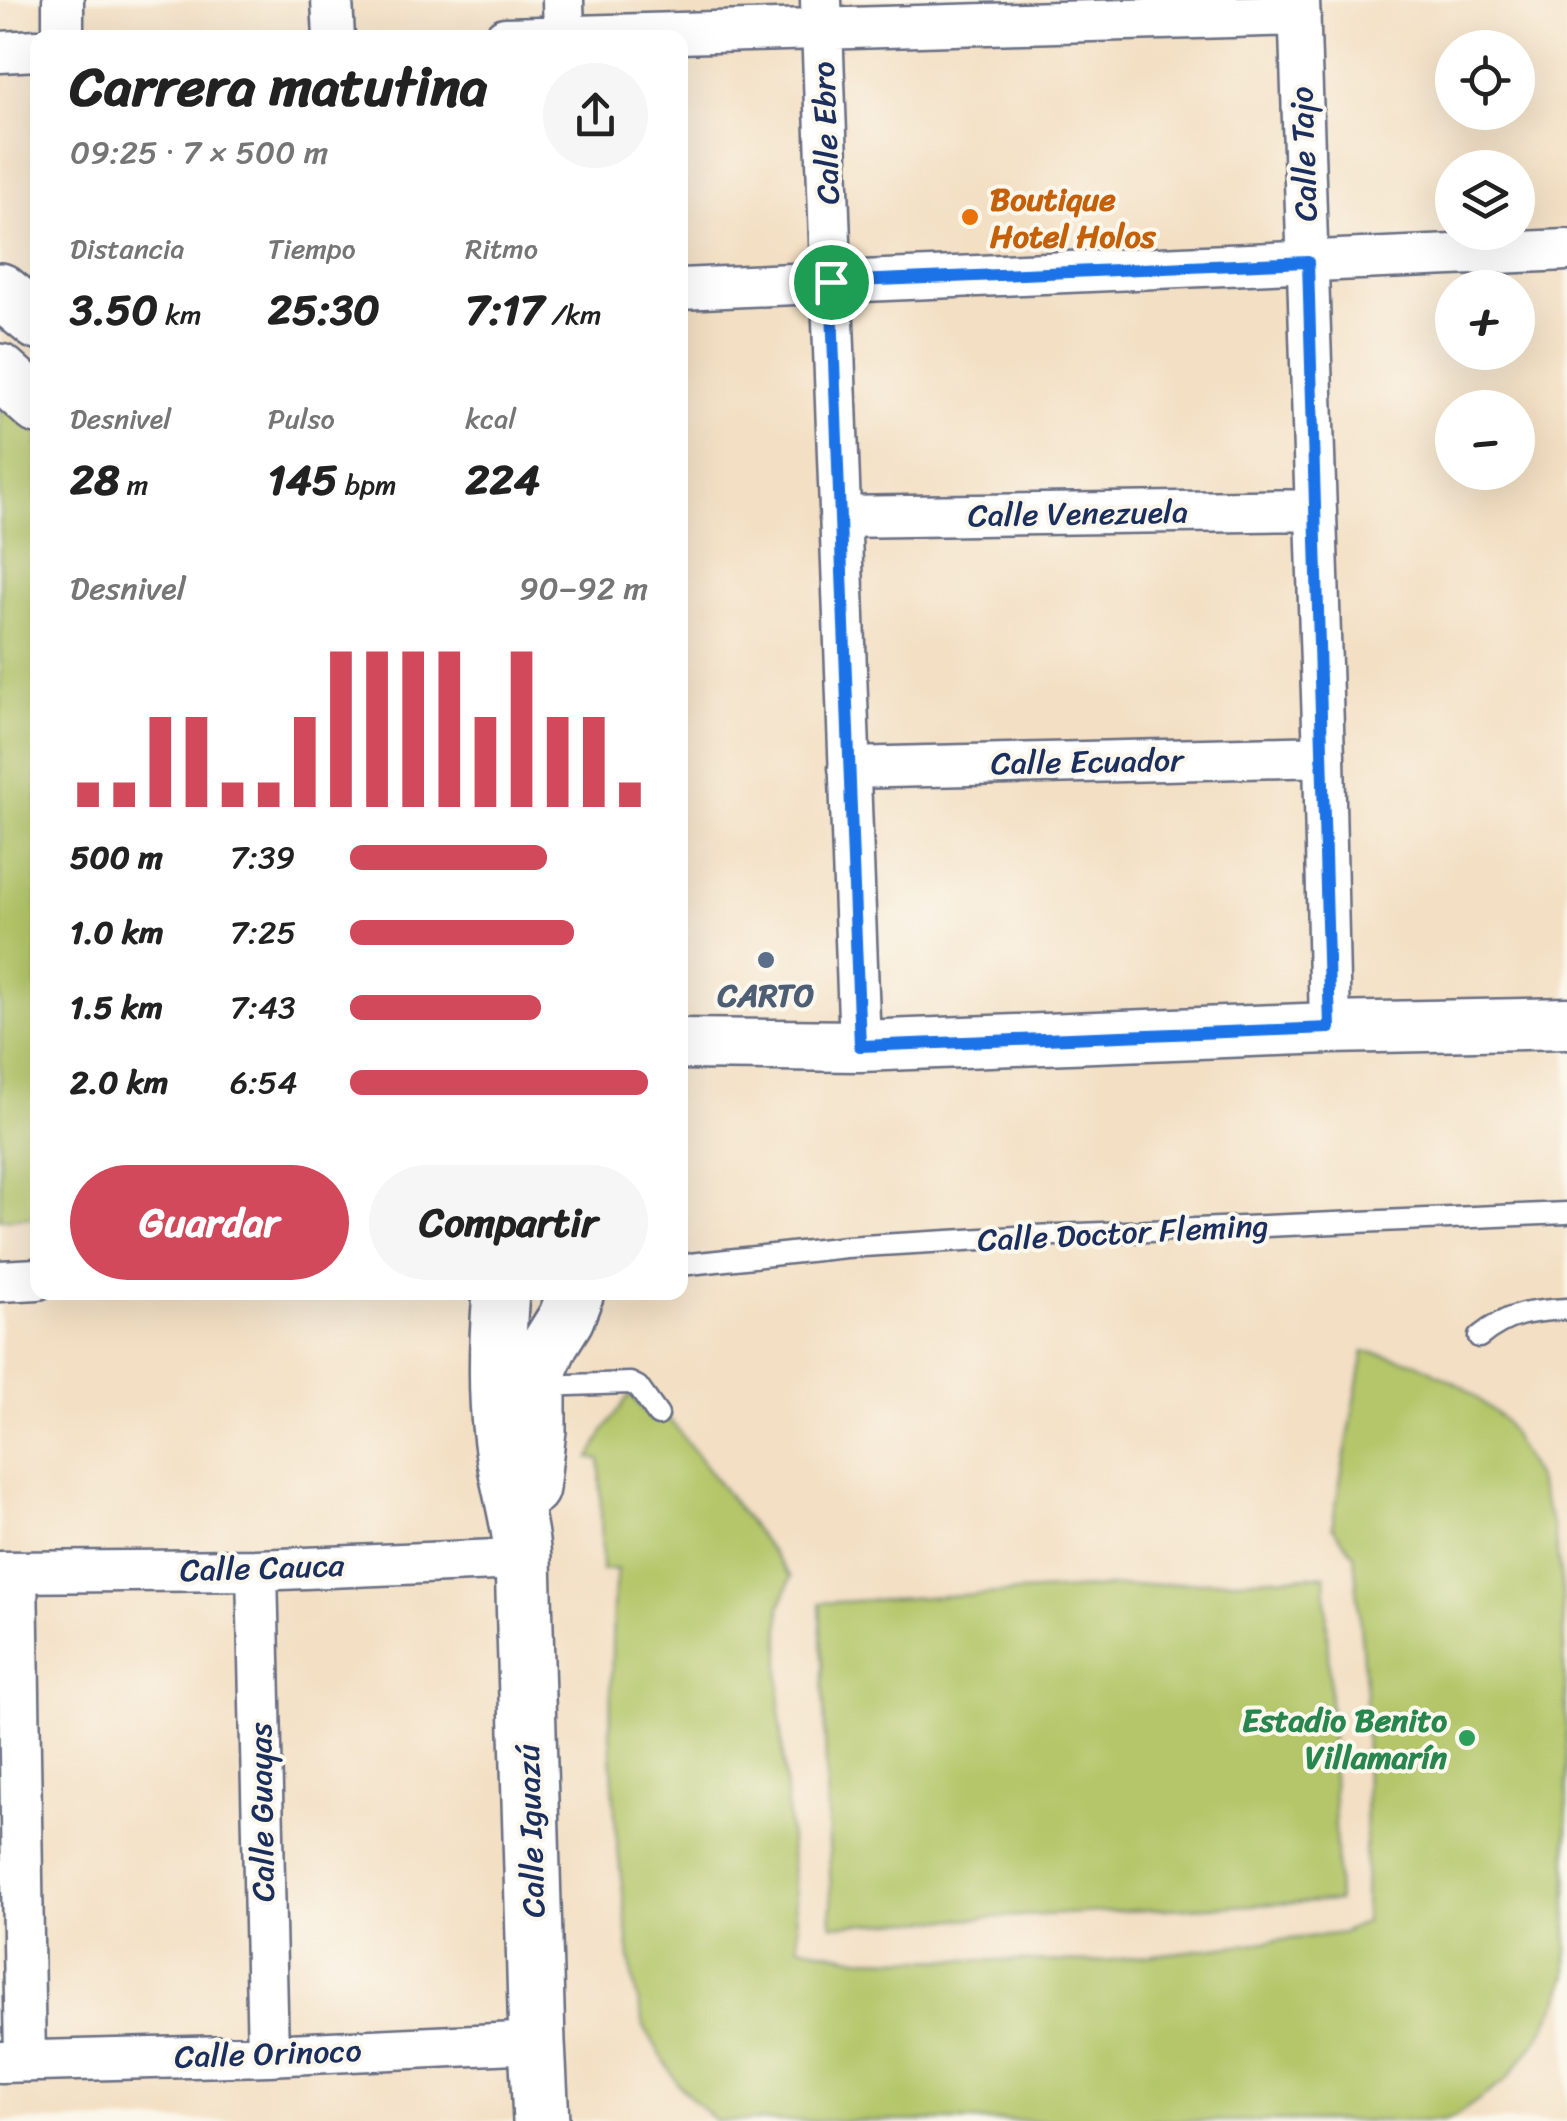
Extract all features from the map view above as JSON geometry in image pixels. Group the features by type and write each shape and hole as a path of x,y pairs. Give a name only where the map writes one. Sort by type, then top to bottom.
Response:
{"main road":[{"path":"0,372 30,399"},
{"name":"Calle Iguazú","path":"500,1300 496,1353 500,1432 522,1549"},
{"name":"Calle Iguazú","path":"542,2121 522,1549 536,1449 540,1367 573,1300"}],"street":[{"path":"63,0 64,30"},
{"path":"332,0 334,30"},
{"path":"529,30 564,18 1299,8"},
{"name":"Calle Tajo","path":"1299,8 1330,1028"},
{"name":"Calle Ebro","path":"822,14 860,1046"},
{"path":"0,52 30,50"},
{"path":"688,289 1567,250"},
{"name":"Calle Venezuela","path":"840,518 1316,510"},
{"name":"Calle Ecuador","path":"849,768 1324,756"},
{"path":"688,1044 860,1046 1567,1023"},
{"path":"0,1281 30,1279"},
{"name":"Calle Cauca","path":"8,1572 256,1570 522,1549"},
{"name":"Calle Guayas","path":"256,1570 268,2055"},
{"path":"8,1572 12,2062"},
{"name":"Calle Orinoco","path":"12,2062 537,2042"}],"lane":[{"name":"Calle Doctor Fleming","path":"688,1264 846,1247 1033,1236 1567,1214"},
{"path":"1479,1337 1495,1323 1516,1314 1567,1309"},
{"path":"538,1386 630,1383 638,1387 658,1415"}],"green space":[{"path":"0,392 30,419 30,1217 0,1219"},
{"name":"Estadio Benito Villamarín","path":"1364,1351 1415,1362 1465,1388 1504,1420 1536,1478 1553,1527 1562,1586 1567,1742 1567,1973 1560,1998 1540,2037 1505,2081 1443,2121 715,2121 678,2084 644,2026 632,1976 610,1735 617,1569 602,1570 600,1460 590,1458 630,1394 650,1419 664,1412 791,1577 780,1607 780,1722 799,1946 859,1958 1095,1962 1342,1933 1365,1922 1366,1694 1354,1555 1332,1526"},
{"name":"Estadio Benito Villamarín","path":"1325,1575 1338,1901 832,1925 820,1603"}],"place":[{"name":"Boutique Hotel Holos","path":"970,217"},
{"name":"CARTO","path":"766,960"},
{"name":"Estadio Benito Villamarín","path":"1467,1738"}],"route":[{"path":"1308,262 1330,1028 860,1046 831,282 1308,262"}]}
